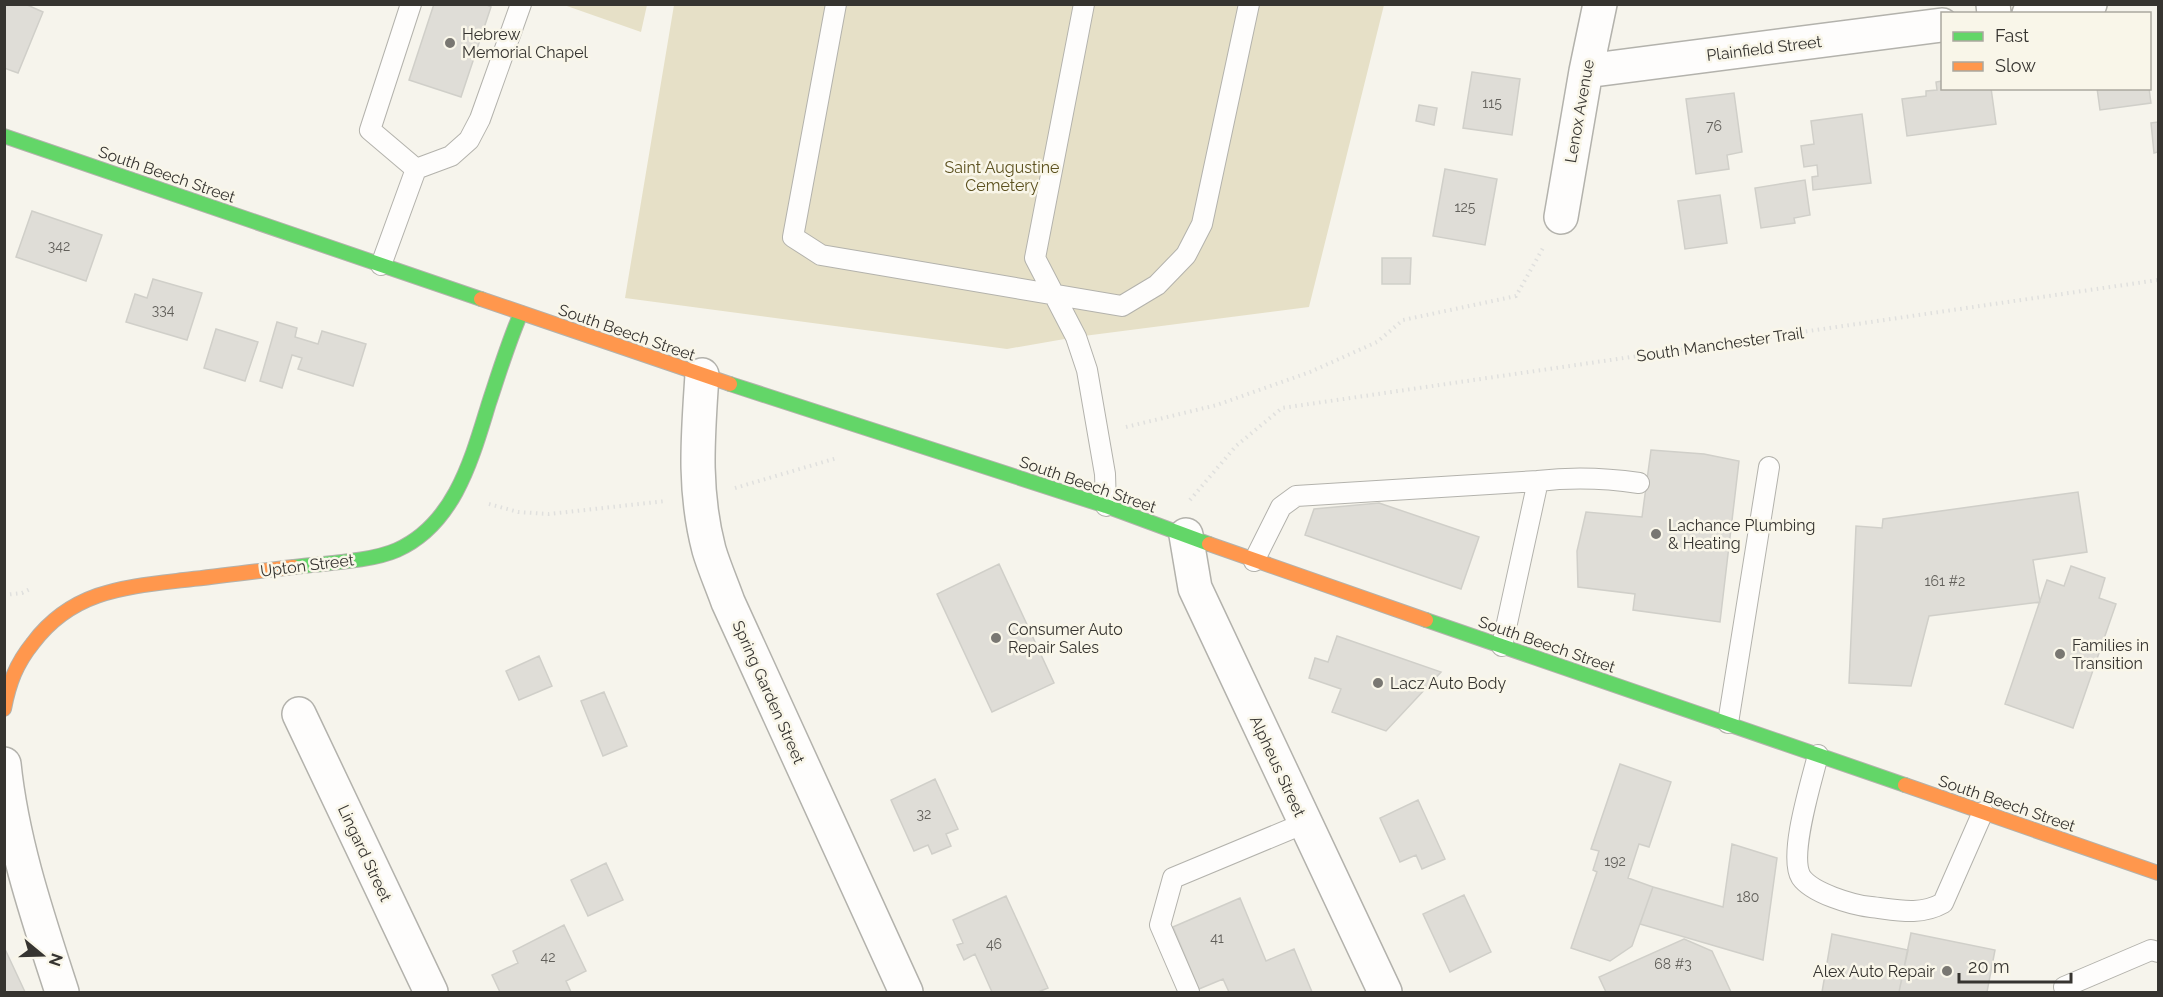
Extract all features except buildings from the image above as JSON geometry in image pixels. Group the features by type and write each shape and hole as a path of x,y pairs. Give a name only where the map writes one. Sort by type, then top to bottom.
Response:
{"street":[{"name":"Lenox Avenue","path":"1561,217 1586,70 1600,4"},
{"path":"2041,12 2091,4"},
{"name":"Plainfield Street","path":"1586,70 1941,25"},
{"name":"South Beech Street","path":"4,136 702,375 1106,506 1254,561 2158,873"},
{"name":"Upton Street","path":"4,709 11,678 23,655 53,620 69,608 102,594 152,584 370,557 397,550 419,536 438,518 455,495 470,462 508,343 521,313"},
{"name":"Spring Garden Street","path":"702,375 696,449 699,498 709,550 729,602 906,993"},
{"name":"Alpheus Street","path":"1186,535 1195,588 1385,993"},
{"name":"Lingard Street","path":"299,714 431,993"},
{"path":"4,764 7,792 32,900 62,993"}],"lane":[{"path":"411,4 370,130 416,169"},
{"path":"381,265 416,169 451,156 469,140 480,120 521,4"},
{"path":"836,4 793,237 821,255 1122,306 1157,285 1186,255 1202,224 1249,4"},
{"path":"1084,4 1035,258 1076,337 1083,359 1100,434 1106,506"},
{"path":"1728,723 1769,467"},
{"path":"1254,561 1281,507 1296,495 1570,478 1605,478 1639,483"},
{"path":"1502,646 1538,481"},
{"path":"1818,755 1796,843 1800,875 1813,889 1861,906 1930,911 1943,903 1983,812"},
{"path":"1189,993 1160,925 1173,879 1305,823"},
{"path":"2064,987 2151,950 2158,952"}],"path":[{"path":"1100,434 1217,405 1310,372 1377,342 1403,320 1516,296 1561,217"},
{"name":"South Manchester Trail","path":"1187,503 1236,446 1282,408 2158,280"},
{"path":"455,495 518,512 549,514 699,498 838,458"},
{"path":"4,595 22,593"}],"green space":[{"path":"564,5 647,5 641,32"},
{"name":"Saint Augustine Cemetery","path":"674,5 1384,5 1309,307 1076,337 1007,349 625,298"}],"traffic: fast":[{"path":"4,136 481,299"},
{"path":"294,567 360,560 386,554 417,538 433,524 447,507 468,467 521,313"},
{"path":"730,384 1106,506 1209,544"},
{"path":"1426,620 1905,785"}],"traffic: slow":[{"path":"481,299 730,384"},
{"path":"1209,544 1426,620"},
{"path":"4,709 14,674 27,651 48,626 82,602 120,589 141,585 294,567"},
{"path":"1905,785 2158,873"}],"place":[{"name":"Hebrew Memorial Chapel","path":"450,43"},
{"name":"Lachance Plumbing & Heating","path":"1656,534"},
{"name":"Consumer Auto Repair Sales","path":"996,638"},
{"name":"Families in Transition","path":"2060,654"},
{"name":"Lacz Auto Body","path":"1378,683"},
{"name":"Alex Auto Repair","path":"1947,971"}]}
